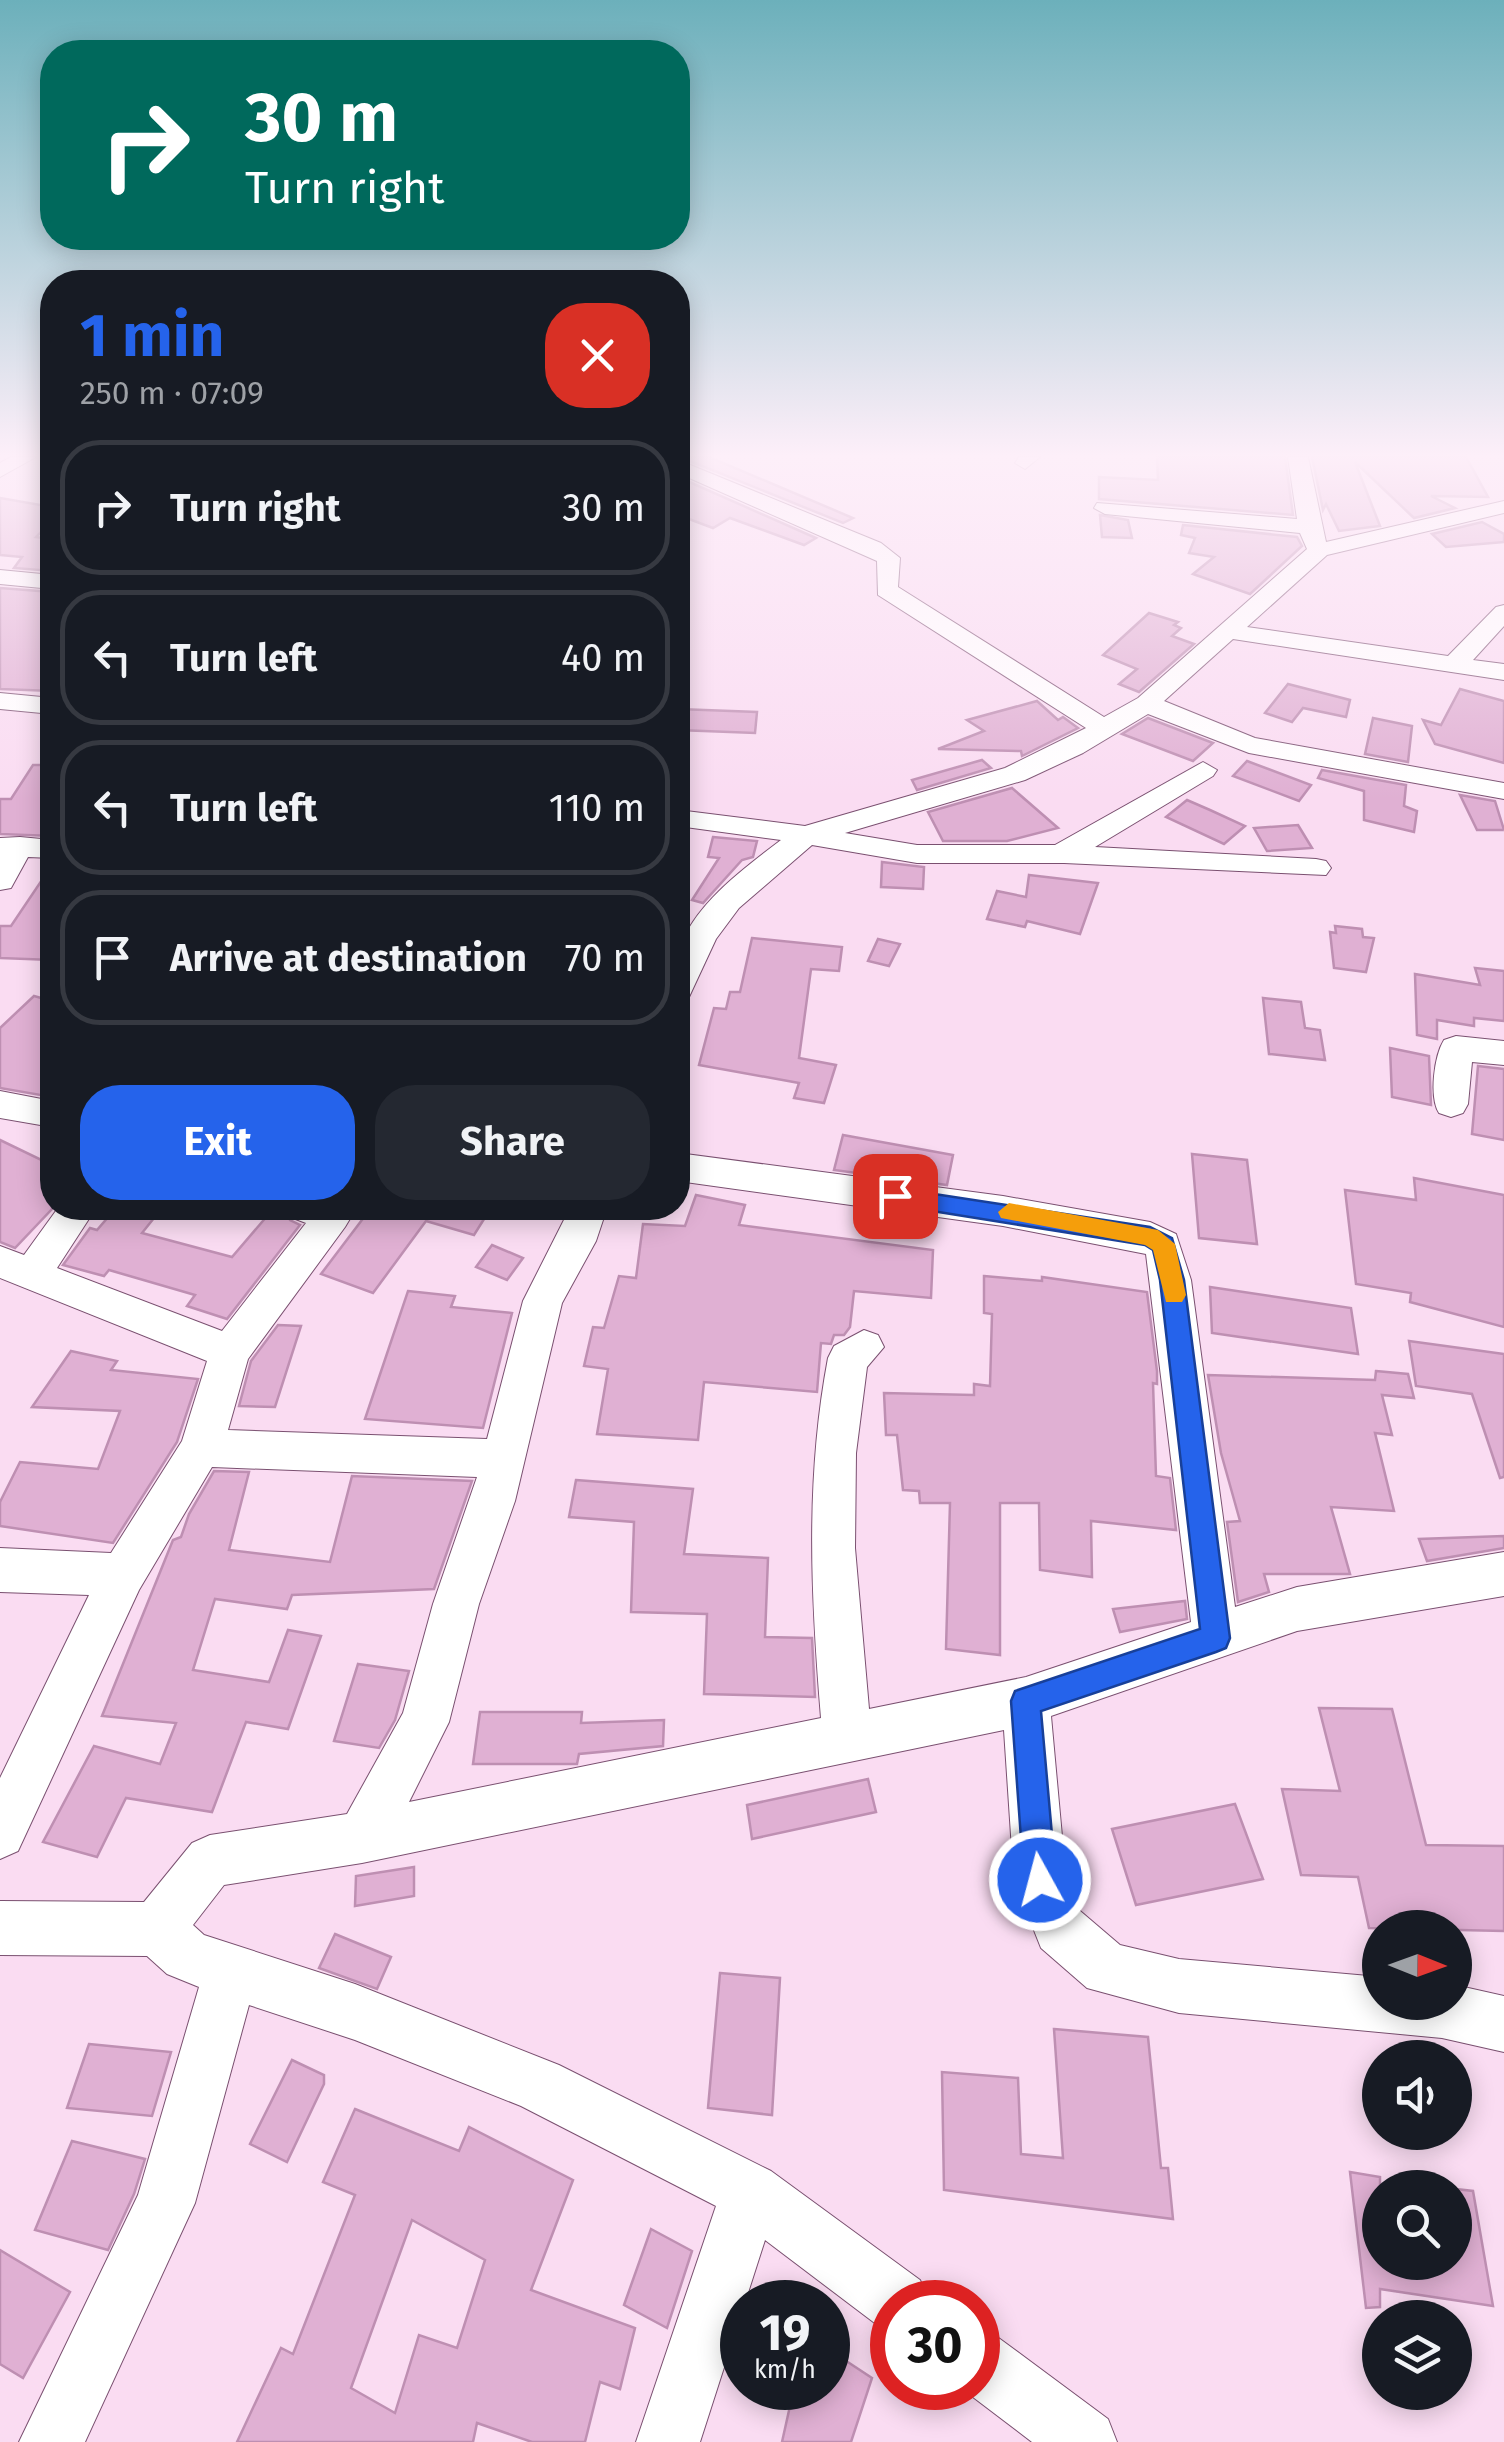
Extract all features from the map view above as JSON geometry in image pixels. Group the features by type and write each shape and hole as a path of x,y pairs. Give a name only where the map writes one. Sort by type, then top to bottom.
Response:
{"street":[{"path":"888,571 886,590 1058,703 1103,727"},
{"path":"690,954 694,943 734,890 806,835 1015,774 1103,727 1146,703 1232,632 1286,571"},
{"path":"0,577 40,581"},
{"path":"1454,665 1504,612"},
{"path":"1232,632 1504,672"},
{"path":"1146,703 1186,723 1248,744 1504,791"},
{"path":"4,706 40,706"},
{"path":"1062,854 1203,770"},
{"path":"690,820 918,854 1062,854 1316,868"},
{"path":"0,881 10,847 40,848"},
{"path":"1451,1104 1456,1048 1504,1053"},
{"path":"0,1104 40,1112"},
{"path":"690,1169 1003,1211 1150,1236 1164,1244 1172,1280 1216,1638"},
{"path":"66,1220 17,1267 230,1352"},
{"path":"0,1834 123,1575 201,1448 230,1352 330,1220"},
{"path":"362,1837 425,1722 456,1604 504,1459 544,1301 584,1220"},
{"path":"847,1738 830,1551 830,1477 837,1407 848,1358 864,1347"},
{"path":"201,1448 504,1459"},
{"path":"0,1570 123,1575"},
{"path":"158,1929 210,1861 362,1837 1026,1701 1297,1609 1504,1574"},
{"path":"1026,1701 1040,1880 1060,1929 1106,1969 1180,1986 1442,2010 1504,2024"},
{"path":"0,1928 158,1929 186,1954 355,2012 539,2085 750,2192 870,2281"},
{"path":"52,2442 165,2203 231,1972"},
{"path":"668,2442 750,2192"},
{"path":"1000,2378 1085,2442"}],"building":[{"path":"1197,571 1275,571 1250,594 1193,574"},
{"path":"0,588 40,591 40,691 0,689"},
{"path":"1149,613 1178,622 1174,625 1181,628 1172,636 1194,644 1139,692 1119,684 1137,669 1103,655"},
{"path":"1288,684 1350,700 1346,717 1303,708 1292,722 1265,713"},
{"path":"1460,689 1504,701 1504,763 1435,744 1423,720 1441,725"},
{"path":"1037,701 1058,720 1063,717 1078,728 1022,756 1021,751 938,749 984,731 967,720"},
{"path":"690,709 757,712 755,733 690,730"},
{"path":"1148,718 1213,743 1193,761 1122,734"},
{"path":"1373,718 1412,726 1408,762 1365,754"},
{"path":"982,760 991,768 917,790 912,780"},
{"path":"1247,761 1311,785 1299,801 1233,776"},
{"path":"33,765 40,765 40,836 0,834 0,799 11,799"},
{"path":"1322,770 1406,785 1404,806 1417,811 1414,832 1364,820 1364,791 1318,778"},
{"path":"1012,788 1058,828 1007,841 943,841 928,812"},
{"path":"1460,795 1495,801 1504,830 1477,830"},
{"path":"1187,800 1245,826 1224,844 1166,817"},
{"path":"1298,825 1312,848 1267,851 1254,828"},
{"path":"713,837 757,841 753,857 742,860 703,903 692,900 719,858 708,857"},
{"path":"882,862 924,867 923,889 881,887"},
{"path":"1029,875 1098,883 1080,934 1027,921 1025,927 987,919 997,891 1026,897"},
{"path":"40,883 40,960 0,958 0,926 11,926"},
{"path":"1335,926 1362,929 1363,937 1374,938 1366,972 1334,968 1330,932 1336,933"},
{"path":"752,938 842,947 839,971 811,969 799,1058 836,1065 824,1103 794,1098 799,1083 699,1065 714,1008 726,1009 730,992 740,992"},
{"path":"878,939 900,944 889,966 868,961"},
{"path":"1475,968 1504,971 1504,1021 1474,1018 1474,1026 1437,1020 1437,1039 1417,1035 1415,974 1480,985"},
{"path":"34,996 40,998 40,1095 0,1088 0,1028"},
{"path":"1263,998 1301,1002 1305,1028 1320,1030 1325,1060 1269,1054"},
{"path":"1390,1048 1429,1056 1431,1105 1392,1097"},
{"path":"1478,1066 1504,1069 1504,1140 1472,1134"},
{"path":"843,1135 953,1155 947,1185 834,1170"},
{"path":"0,1140 40,1159 42,1220 15,1248 0,1242"},
{"path":"1192,1154 1247,1160 1257,1244 1199,1238"},
{"path":"1414,1178 1504,1195 1504,1327 1410,1302 1411,1293 1356,1284 1345,1190 1416,1200"},
{"path":"696,1195 745,1205 739,1225 933,1250 931,1298 854,1291 850,1327 844,1335 834,1335 831,1344 821,1343 817,1392 704,1382 698,1440 597,1434 608,1369 584,1366 593,1327 604,1328 619,1276 636,1278 643,1224 685,1226"},
{"path":"106,1220 152,1220 142,1233 232,1257 264,1220 290,1220 300,1225 227,1319 187,1306 195,1295 109,1270 104,1276 63,1265 90,1228 97,1230"},
{"path":"362,1220 483,1220 474,1235 426,1221 373,1293 321,1274"},
{"path":"492,1245 523,1258 507,1280 476,1267"},
{"path":"984,1276 1042,1281 1042,1277 1147,1292 1157,1371 1157,1384 1153,1383 1156,1476 1170,1478 1176,1530 1091,1521 1092,1577 1040,1570 1039,1503 1000,1503 1000,1655 946,1649 950,1503 920,1503 919,1491 903,1490 897,1435 886,1435 884,1393 974,1395 974,1384 990,1386 992,1314 984,1313"},
{"path":"1210,1287 1351,1308 1358,1354 1212,1333"},
{"path":"408,1291 455,1296 451,1307 512,1313 483,1428 365,1419"},
{"path":"278,1325 301,1326 275,1407 239,1406 251,1361"},
{"path":"1409,1341 1504,1354 1504,1477 1500,1478 1472,1394 1416,1386"},
{"path":"71,1351 117,1361 111,1370 198,1379 177,1442 113,1543 0,1526 0,1502 20,1462 98,1469 120,1411 32,1407"},
{"path":"1376,1371 1408,1374 1414,1398 1382,1395 1392,1435 1375,1433 1394,1511 1331,1507 1350,1574 1264,1574 1269,1592 1238,1602 1227,1522 1240,1521 1221,1453 1208,1375 1375,1380"},
{"path":"214,1471 249,1472 229,1550 330,1562 352,1476 472,1481 434,1589 292,1595 287,1609 215,1599 193,1670 269,1682 288,1630 321,1636 288,1729 246,1722 212,1812 126,1798 97,1857 43,1842 94,1746 160,1764 176,1723 102,1716 173,1540 181,1537 189,1514"},
{"path":"576,1480 693,1489 684,1554 768,1558 765,1637 812,1638 815,1697 704,1694 707,1614 631,1612 634,1522 569,1517"},
{"path":"1504,1536 1504,1548 1427,1561 1419,1539"},
{"path":"1185,1601 1187,1619 1120,1632 1113,1609"},
{"path":"358,1664 409,1671 395,1720 379,1748 334,1741"},
{"path":"1319,1708 1392,1709 1426,1845 1504,1846 1504,1931 1472,1930 1472,1910 1365,1910 1358,1877 1301,1875 1282,1789 1340,1791"},
{"path":"480,1712 582,1712 581,1723 664,1720 663,1746 579,1754 577,1764 473,1764"},
{"path":"868,1779 876,1812 752,1839 747,1805"},
{"path":"1235,1804 1263,1879 1136,1905 1112,1829"},
{"path":"414,1867 414,1896 355,1906 356,1876"},
{"path":"335,1934 391,1957 377,1989 319,1968"},
{"path":"720,1973 780,1978 772,2115 708,2108"},
{"path":"1054,2029 1148,2037 1161,2168 1168,2168 1173,2219 944,2190 942,2072 1018,2078 1021,2154 1063,2158"},
{"path":"89,2044 171,2052 152,2116 67,2108"},
{"path":"292,2060 324,2075 324,2084 287,2162 250,2144"},
{"path":"355,2109 459,2151 469,2127 573,2180 531,2290 635,2328 620,2389 600,2382 585,2442 532,2442 477,2423 473,2442 237,2442 281,2348 293,2354 355,2195 323,2182","holes":["412,2220 485,2260 457,2348 419,2335 395,2413 351,2388"]},
{"path":"72,2141 145,2159 108,2250 35,2230"},
{"path":"1350,2172 1362,2174 1362,2274"},
{"path":"1473,2191 1493,2306 1380,2289 1380,2300 1365,2300 1363,2280 1472,2280"},
{"path":"651,2229 692,2251 667,2328 624,2305"},
{"path":"0,2250 70,2292 23,2378 0,2364"},
{"path":"850,2364 870,2377 851,2442 782,2442 789,2410 850,2410"}],"slow traffic":[{"path":"1009,1212 1150,1236 1164,1244 1174,1295"}],"route":[{"path":"895,1196 1150,1236 1164,1244 1172,1280 1216,1638 1026,1701 1040,1880"}]}
